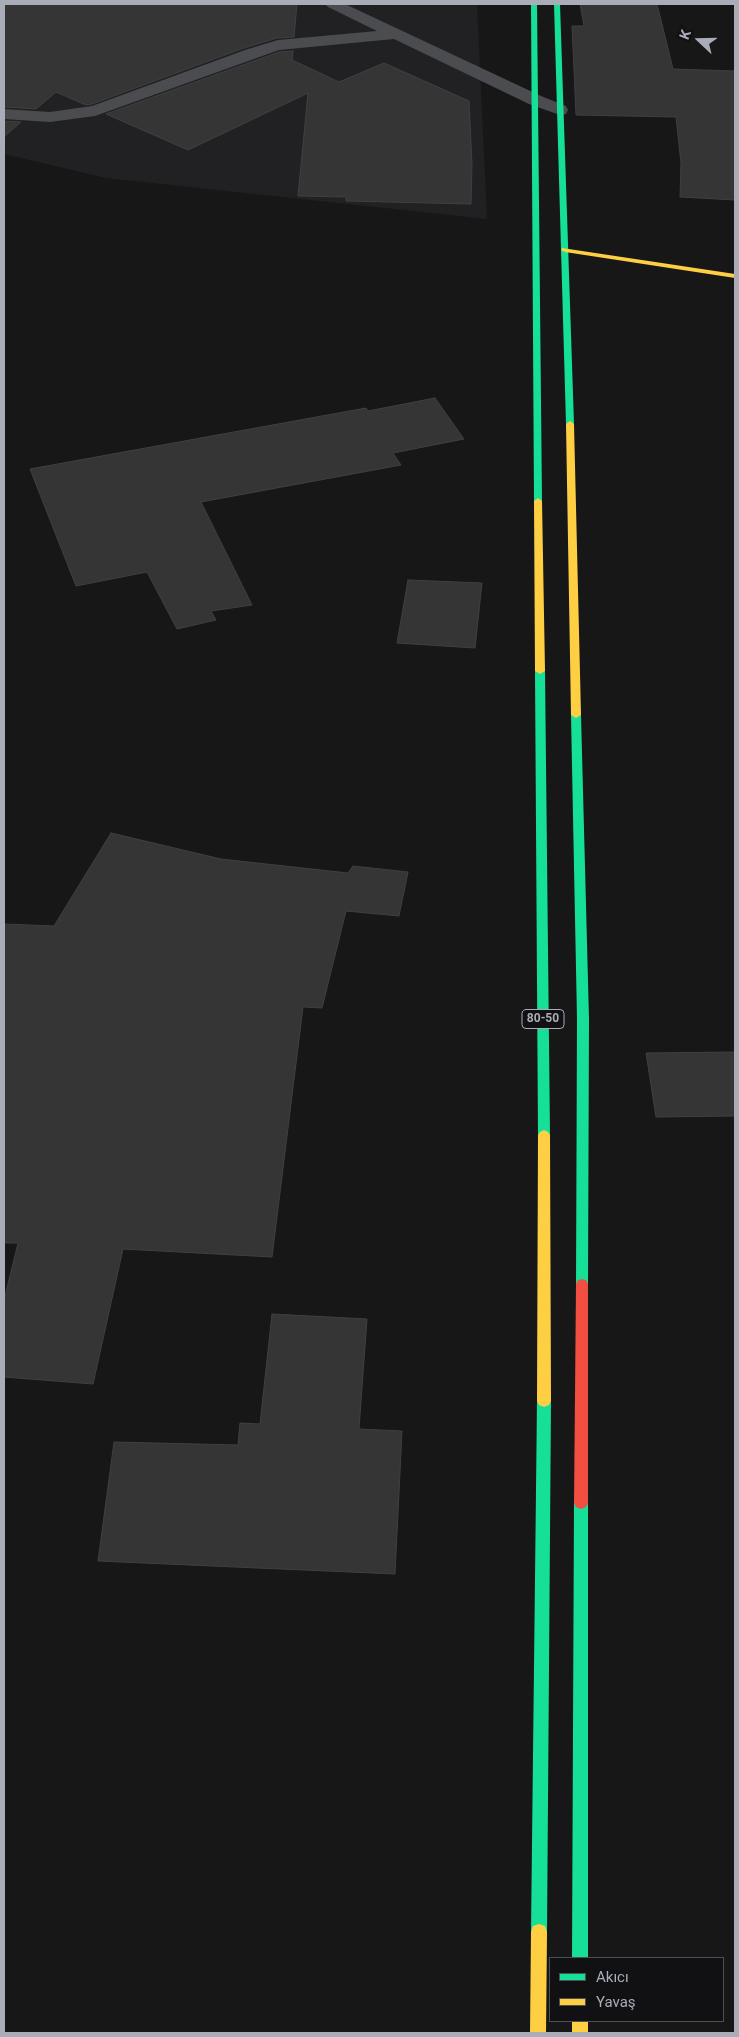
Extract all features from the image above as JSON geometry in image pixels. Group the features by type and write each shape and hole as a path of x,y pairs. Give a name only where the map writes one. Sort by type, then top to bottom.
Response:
{"main road":[{"name":"80-50","path":"534,4 545,1266 538,2033"},
{"path":"557,4 565,252 583,1019 580,1957"},
{"path":"565,252 735,277"},
{"path":"565,252 578,254"}],"lane":[{"path":"332,4 560,110"},
{"path":"4,114 50,117 94,111 251,52 278,45 397,34"}],"shaded area":[{"path":"4,4 477,4 487,219 106,178 4,154"}],"building":[{"path":"4,4 297,4 294,37 277,38 244,48 92,104 86,105 56,92 36,109 4,107"},
{"path":"580,4 657,4 673,69 735,71 735,200 680,197 681,163 676,117 576,115 572,26 584,26"},
{"path":"293,51 292,60 339,82 384,63 469,101 472,165 471,204 346,201 346,197 298,196 308,93 188,150 106,114 279,52"},
{"path":"4,121 21,122 4,137"},
{"path":"435,398 464,439 393,453 401,465 201,502 252,605 211,611 216,620 177,629 147,572 76,586 30,469 366,408 368,411"},
{"path":"408,580 482,583 475,648 397,643"},
{"path":"111,833 221,859 348,873 353,866 408,872 399,916 346,911 322,1008 303,1007 272,1257 123,1249 93,1384 4,1377 4,1300 18,1243 4,1243 4,924 54,926"},
{"path":"735,1052 735,1116 656,1117 646,1053"},
{"path":"272,1314 367,1319 359,1429 402,1431 395,1574 98,1561 114,1442 238,1445 240,1423 260,1424"}],"traffic: fast":[{"path":"534,4 538,501"},
{"path":"557,4 570,424"},
{"path":"540,671 544,1135"},
{"path":"576,715 583,1019 582,1284"},
{"path":"539,1932 544,1401"},
{"path":"580,1957 581,1503"}],"traffic: slow":[{"path":"565,250 735,276"},
{"path":"570,424 576,715"},
{"path":"538,501 540,671"},
{"path":"544,1135 544,1401"},
{"path":"538,2033 539,1932"},
{"path":"580,2022 580,2033"}],"traffic: jam":[{"path":"581,1503 582,1284"}]}
